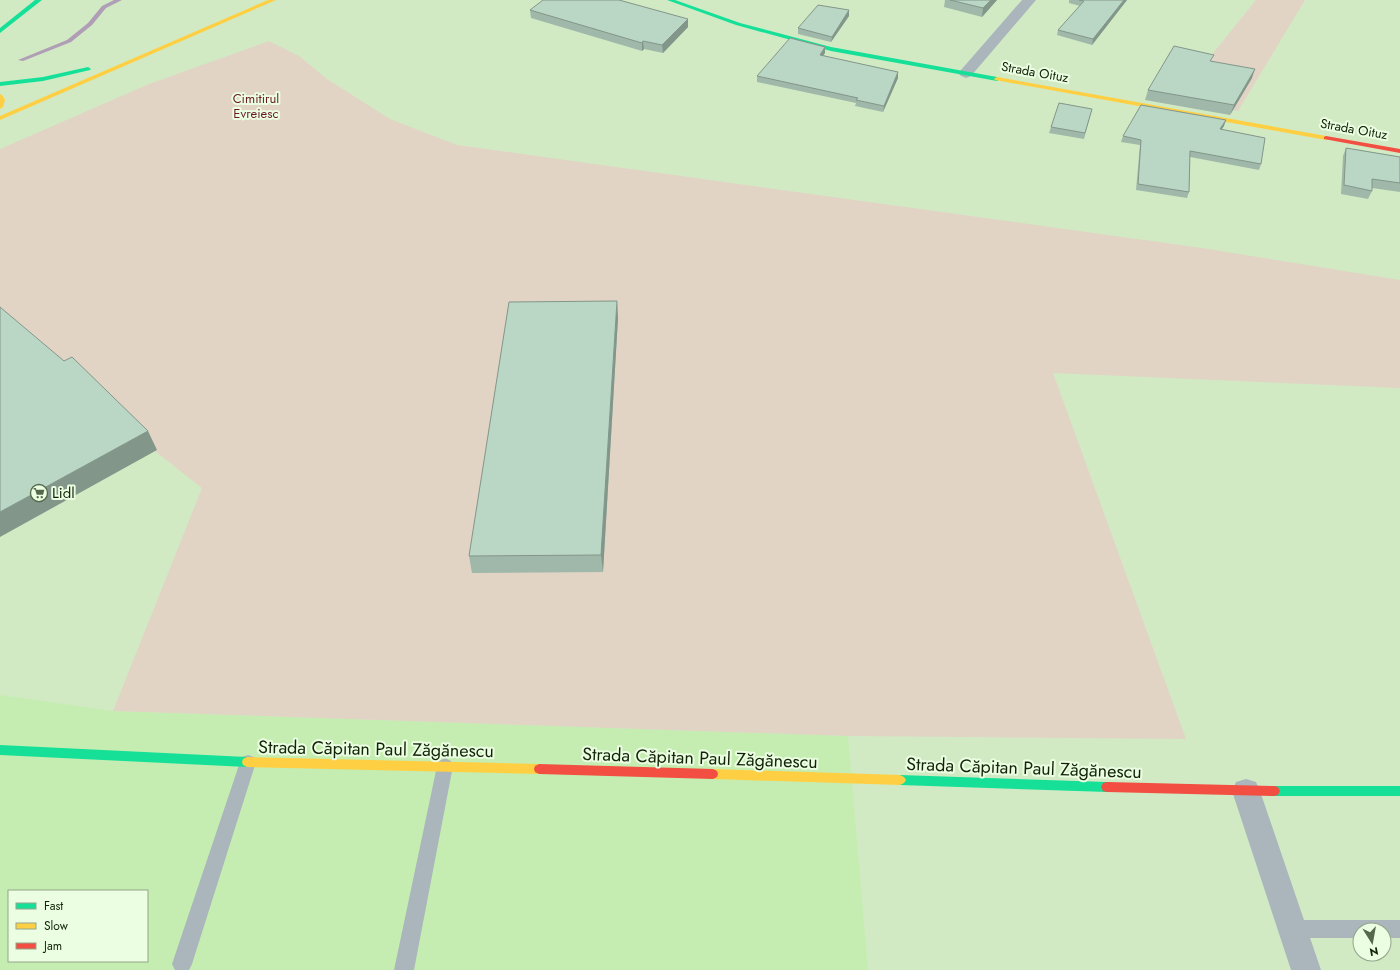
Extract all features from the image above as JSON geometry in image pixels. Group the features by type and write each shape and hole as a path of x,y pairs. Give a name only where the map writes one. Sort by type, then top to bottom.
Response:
{"street":[{"path":"0,31 39,0"},
{"path":"0,118 273,0"},
{"name":"Strada Oituz","path":"670,0 737,23 822,46 891,60 1400,151"},
{"path":"966,73 1029,0"},
{"path":"0,84 43,79 157,51"},
{"path":"0,96 2,100 0,107"},
{"name":"Strada Căpitan Paul Zăgănescu","path":"0,750 248,762 444,766 1246,791 1400,791"},
{"path":"1246,791 1306,970"}],"lane":[{"path":"182,964 248,762"},
{"path":"404,970 444,766"},
{"path":"1292,929 1400,929"}],"shaded area":[{"path":"0,695 113,711 848,736 868,970 0,970"}],"green space":[{"path":"1256,0 1305,0 1238,111 1185,100 1201,68"},
{"name":"Cimitirul Evreiesc","path":"269,41 299,56 327,79 390,119 457,145 1202,248 1400,280 1400,388 1053,373 1186,739 848,736 113,711 202,488 160,455 0,315 0,149 149,84"}],"building":[{"path":"543,0 619,0 688,19 662,45 643,41 642,43 530,10"},
{"path":"950,0 991,0 983,8"},
{"path":"1079,0 1124,0 1093,39 1058,30 1084,1"},
{"path":"818,5 849,10 832,37 798,28"},
{"path":"790,38 825,47 820,55 898,72 884,106 856,100 858,98 757,76"},
{"path":"1174,46 1214,55 1210,61 1255,69 1234,105 1148,90"},
{"path":"1059,103 1092,109 1085,133 1051,127"},
{"path":"1141,105 1226,120 1220,129 1265,138 1261,164 1190,151 1189,192 1138,184 1141,140 1123,136"},
{"path":"1346,148 1400,157 1400,183 1372,179 1372,191 1344,185"},
{"path":"617,301 601,555 469,556 509,302"},
{"name":"Lidl","path":"0,307 64,361 72,357 148,431 0,512"}],"waterway":[{"path":"21,60 69,41 90,24 104,7 119,0"}],"traffic: fast":[{"path":"0,31 39,0"},
{"path":"670,0 738,24 831,49 997,79"},
{"path":"0,84 43,79 88,69"},
{"path":"0,750 247,762"},
{"path":"900,780 1107,787"},
{"path":"1274,791 1400,791"}],"traffic: slow":[{"path":"0,118 273,0"},
{"path":"997,79 1326,138"},
{"path":"0,96 2,100 0,107"},
{"path":"247,762 539,769"},
{"path":"713,774 900,780"}],"traffic: jam":[{"path":"1326,138 1400,151"},
{"path":"539,769 713,774"},
{"path":"1107,787 1274,791"}],"place":[{"name":"Lidl","path":"39,493"}]}
